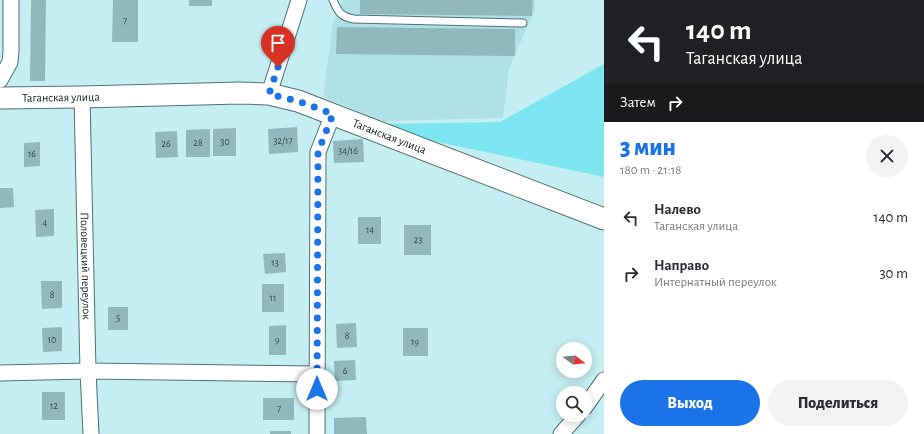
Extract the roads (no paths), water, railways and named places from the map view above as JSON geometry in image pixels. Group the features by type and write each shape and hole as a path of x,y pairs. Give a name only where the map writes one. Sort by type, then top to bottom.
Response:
{"street":[{"path":"0,80 10,62 11,0"},
{"path":"269,94 299,0"},
{"name":"Таганская улица","path":"0,98 240,93 269,94 298,101 604,218"},
{"name":"Половецкий переулок","path":"82,97 90,434"},
{"path":"317,434 318,152 333,114"},
{"path":"0,373 88,371 317,374"},
{"path":"592,397 604,380"},
{"path":"561,434 572,422"}],"lane":[{"path":"333,0 341,15 346,18 354,19 523,23"}]}
